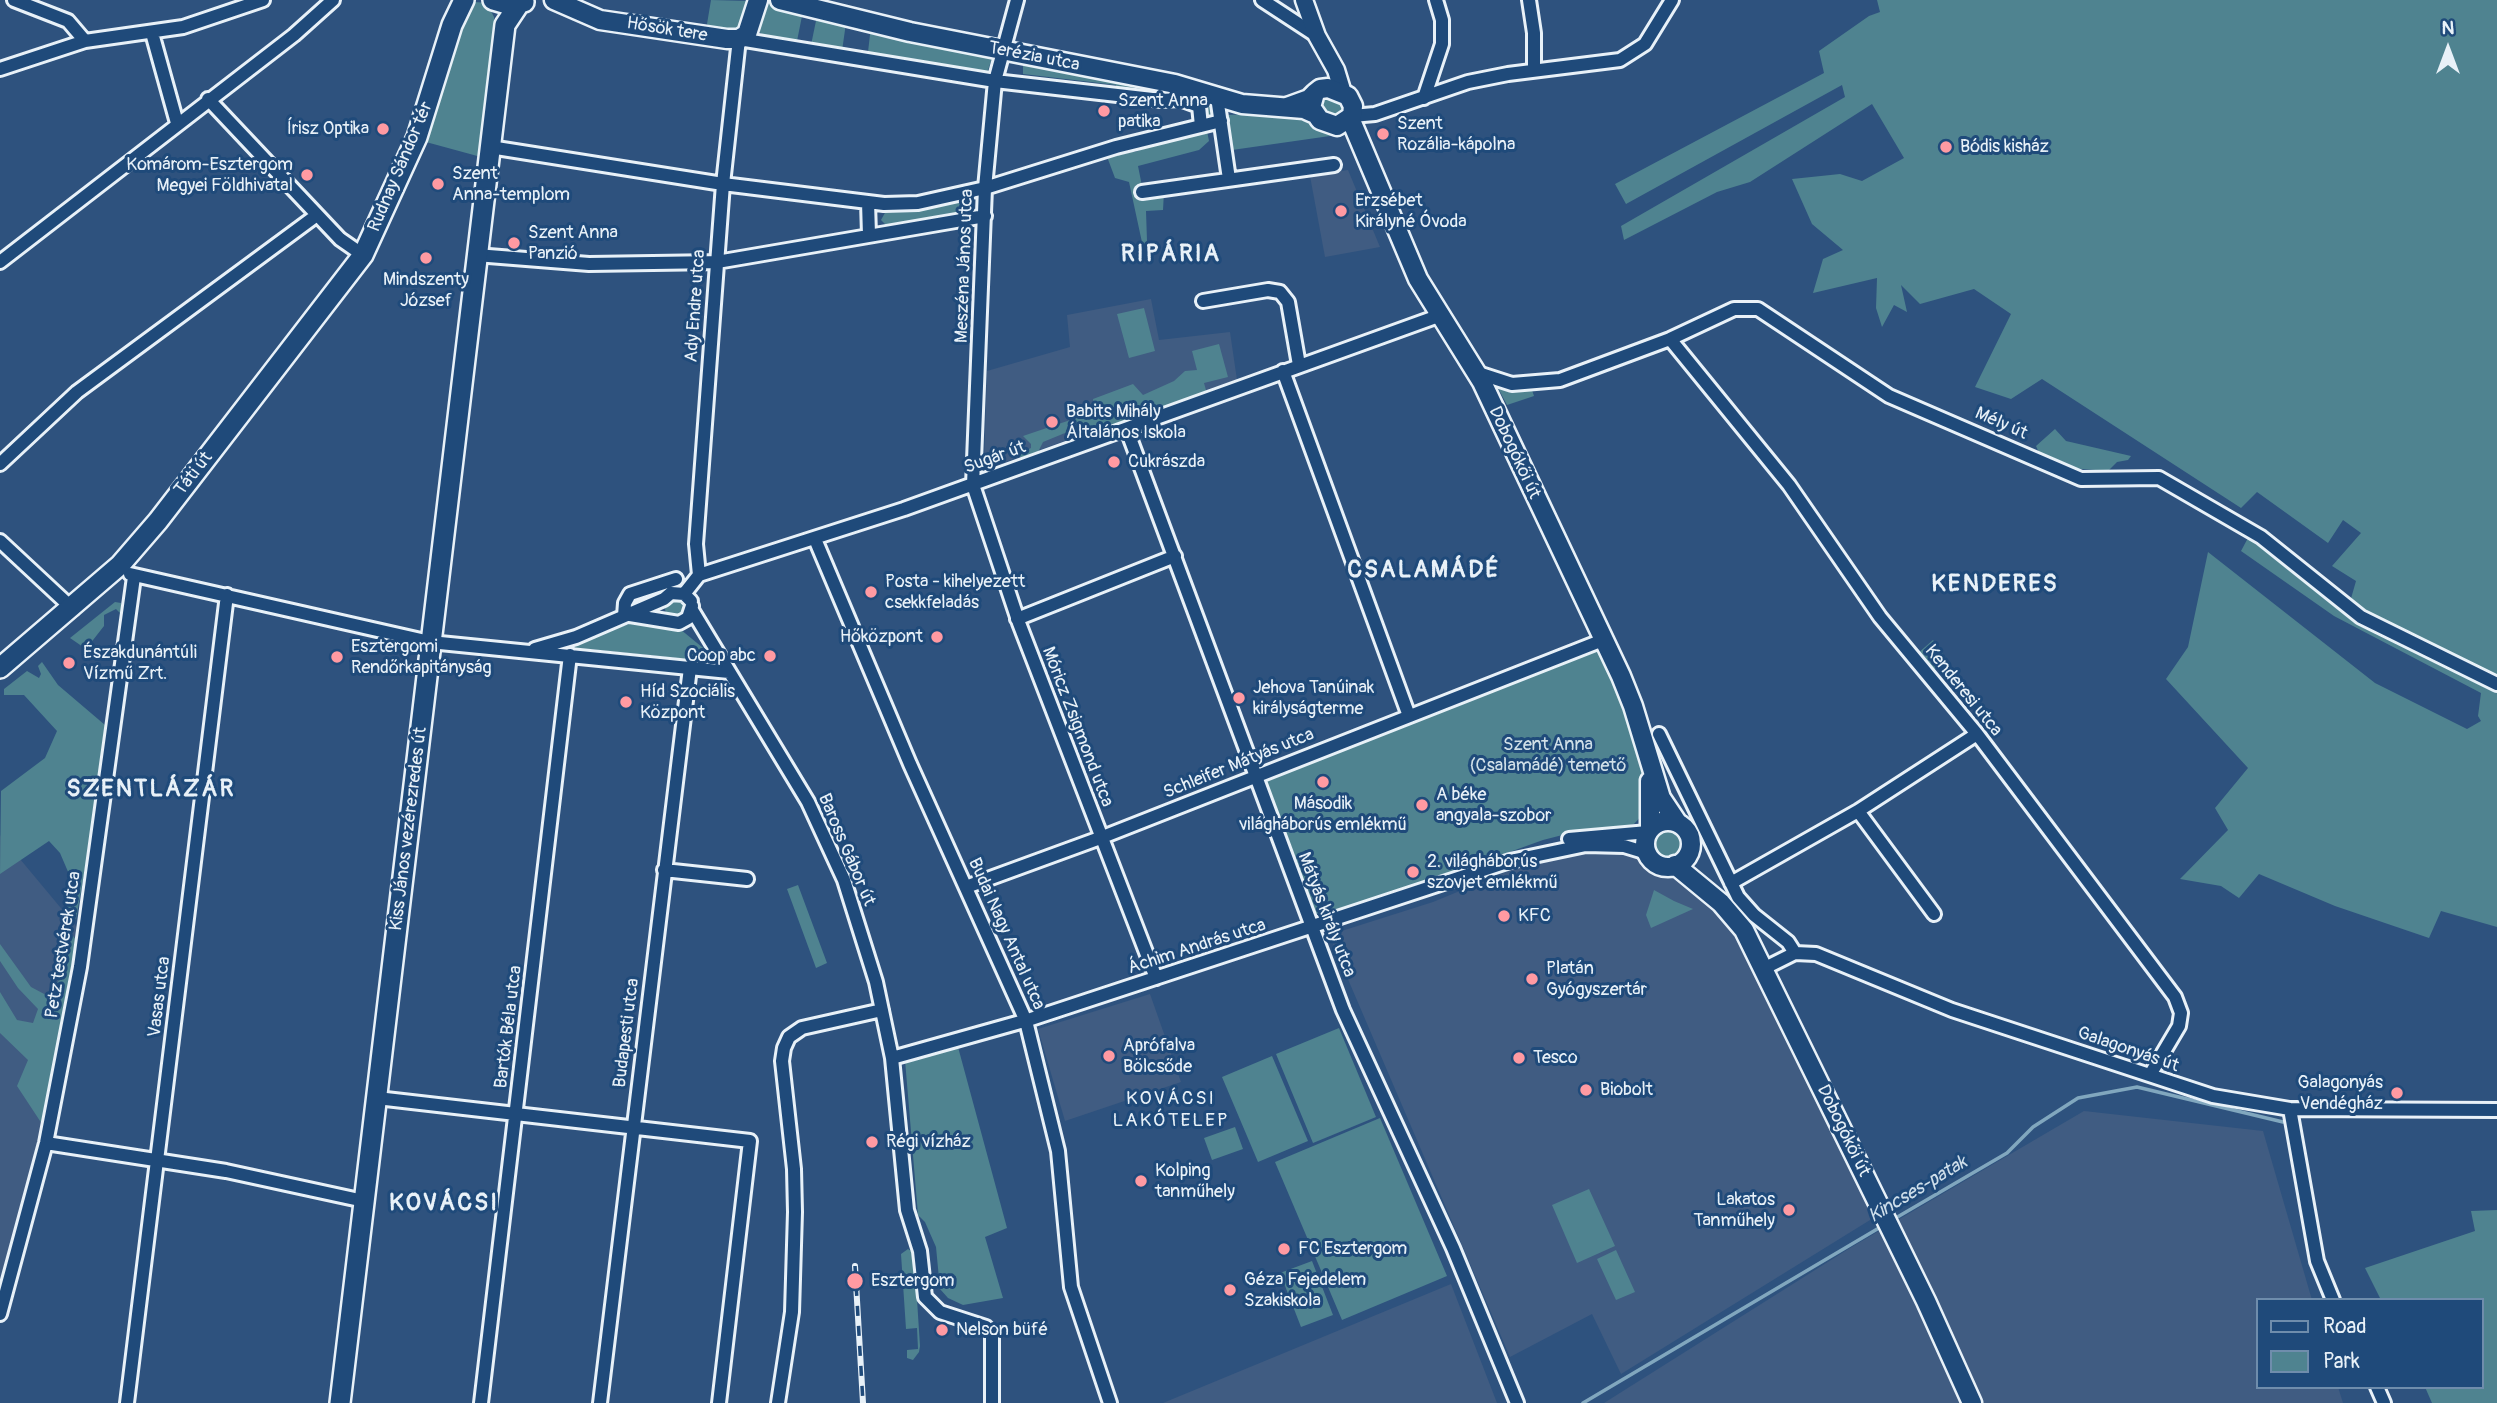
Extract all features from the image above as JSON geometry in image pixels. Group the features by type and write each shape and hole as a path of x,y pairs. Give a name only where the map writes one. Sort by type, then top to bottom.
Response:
{"main road":[{"name":"Rudnay Sándor tér","path":"363,255 417,137 452,25 464,0"},
{"path":"493,0 510,5 523,2"},
{"path":"493,0 505,25"},
{"name":"Hősök tere","path":"554,0 600,20 739,39"},
{"path":"739,39 747,34 751,26 758,0"},
{"name":"Terézia utca","path":"780,0 1005,51 1175,84 1242,104 1287,107 1313,113"},
{"path":"476,255 505,25 523,2"},
{"path":"1287,107 1329,91 1350,99 1353,116 1331,125 1313,113 1311,102 1329,91"},
{"name":"Dobogókői út","path":"1353,116 1364,153 1418,279 1475,372 1603,640 1633,706 1661,798 1676,822"},
{"name":"Táti út","path":"0,668 73,609 127,571 158,521 363,255"},
{"name":"Kiss János vezérezredes út","path":"340,1403 476,255"},
{"name":"Dobogókői út","path":"1648,760 1649,830"},
{"path":"1664,821 1676,822 1688,834 1690,850 1683,861 1675,865 1658,865 1647,853 1644,841 1649,830 1664,821"},
{"name":"Dobogókői út","path":"1690,850 1721,903"},
{"name":"Dobogókői út","path":"1675,865 1721,903 1744,930 1765,968 1972,1403"}],"street":[{"path":"14,0 68,21 85,41"},
{"path":"0,69 85,41 183,27 263,0"},
{"path":"0,262 333,0"},
{"name":"Meszéna János utca","path":"973,485 985,188 995,80 1017,0"},
{"path":"1262,0 1317,36"},
{"path":"1304,0 1317,36 1336,70 1329,91"},
{"path":"1424,98 1442,44 1442,20 1436,0"},
{"path":"1529,0 1534,33 1534,69"},
{"path":"1353,116 1424,98 1468,82 1534,69 1602,63 1628,57 1645,44 1672,0"},
{"path":"152,33 177,123"},
{"name":"Terézia utca","path":"739,39 995,80 1194,102 1199,106 1201,126"},
{"name":"Ady Endre utca","path":"699,575 696,544 717,262 739,39"},
{"path":"1217,97 1230,179"},
{"path":"208,99 340,239 363,255"},
{"path":"490,147 723,184 868,202 918,203 985,188 1116,147 1221,121"},
{"path":"1142,192 1334,164"},
{"path":"868,202 869,235"},
{"path":"0,464 78,392 317,215"},
{"path":"476,255 589,264 717,262 985,216"},
{"path":"1203,301 1268,290 1280,292 1288,302 1299,365"},
{"name":"Mély út","path":"1475,372 1512,384 1560,380 1670,339 1734,309 1765,311 1889,396 2081,478 2160,478 2261,537 2361,617 2497,684"},
{"name":"Sugár út","path":"699,575 973,485 1441,315"},
{"name":"Kenderesi utca","path":"1670,339 1789,485 1880,617 1977,734 2179,1004 2179,1026 2150,1075"},
{"path":"1283,371 1409,716"},
{"name":"Mátyás király utca","path":"1127,430 1311,928 1367,1065 1453,1248 1517,1403"},
{"name":"Móricz Zsigmond utca","path":"973,485 1017,619 1156,978"},
{"name":"Budai Nagy Antal utca","path":"815,539 910,764 1026,1021 1058,1151 1071,1286 1110,1403"},
{"path":"0,541 73,609"},
{"path":"1017,619 1175,556"},
{"path":"127,571 430,642 729,672"},
{"name":"Petz testvérek utca","path":"0,1314 46,1143 82,957 127,571"},
{"path":"684,621 699,575"},
{"path":"626,615 625,603 630,594 676,579"},
{"path":"528,651 576,637 675,592 689,601 709,642"},
{"name":"Vasas utca","path":"127,1403 227,595"},
{"path":"664,599 663,613 669,621"},
{"path":"626,615 684,621 709,642"},
{"name":"Schleifer Mátyás utca","path":"966,887 1100,838 1603,640"},
{"name":"Baross Gábor út","path":"709,642 824,832 856,916 882,1010 892,1058 907,1210 920,1251 924,1294 932,1305 945,1314 986,1327 992,1334 992,1403"},
{"name":"Bartók Béla utca","path":"481,1403 570,655"},
{"name":"Budapesti utca","path":"600,1403 690,668"},
{"path":"1659,734 1731,883 1745,906 1788,942 1795,953 1765,968"},
{"path":"1731,883 1858,811 1977,734"},
{"path":"1858,811 1934,914"},
{"name":"Áchim András utca","path":"892,1058 1026,1021 1311,928 1510,861 1552,842 1649,830"},
{"name":"Áchim András utca","path":"1510,861 1586,845 1624,846 1647,853"},
{"path":"664,870 747,879"},
{"name":"Galagonyás út","path":"1795,953 1816,954 1952,1010 2213,1097 2290,1109 2497,1110"},
{"path":"778,1403 780,1375 792,1312 795,1212 794,1169 782,1061 784,1048 789,1037 802,1028 882,1010"},
{"path":"377,1098 750,1141 719,1403"},
{"path":"2290,1109 2317,1261 2332,1298"},
{"path":"46,1143 157,1159 364,1201"}],"shaded area":[{"name":"Erzsébet Királyné Óvoda","path":"1348,170 1380,247 1325,257 1310,176"},
{"name":"Babits Mihály Általános Iskola","path":"1151,299 1159,340 1230,332 1237,380 991,467 984,464 987,371 1070,347 1067,315"},
{"path":"0,835 85,937 46,1143 0,1307"},
{"path":"1592,848 1636,853 1640,859 1687,878 1739,934 1883,1212 1621,1374 1592,1314 1510,1357 1329,935 1433,902 1518,867 1570,851"},
{"name":"Aprófalva Bölcsőde","path":"1150,994 1181,1082 1065,1121 1038,1029"},
{"path":"2084,1111 2263,1131 2311,1298 2256,1298 2256,1389 2339,1389 2343,1403 1604,1403 1850,1248"},
{"path":"1451,1284 1497,1403 1163,1403"}],"green space":[{"path":"711,0 749,1 743,22 735,30 710,28 707,24"},
{"path":"1877,0 2497,0 2497,927 2441,911 2429,938 2335,906 2259,874 2239,898 2221,886 2180,879 2228,830 2215,808 2248,768 2166,679 2188,647 2208,552 2375,683 2467,729 2481,721 2478,716 2481,693 2334,616 2241,551 2249,536 2350,602 2356,581 2332,566 2361,533 2343,520 2328,543 2257,492 2241,508 2042,379 2011,399 1975,387 2011,314 1974,289 1920,304 1901,285 1907,312 1894,305 1882,327 1876,308 1877,278 1813,293 1823,259 1843,250 1812,224 1792,179 1840,174 1862,181 1904,158 1872,104 1750,182 1717,192 1624,240 1621,226 1845,97 1842,85 1626,204 1615,184 1824,73 1819,51 1869,16 1880,12"},
{"path":"475,2 487,3 494,17 495,44 481,157 426,142 457,35"},
{"path":"769,3 803,11 797,41 763,36 759,31"},
{"path":"817,16 846,23 842,51 811,45"},
{"path":"871,26 993,55 987,73 868,52"},
{"path":"1023,59 1212,100 1213,117 1206,118 1200,105 1165,96 1116,88 1116,85 1023,74"},
{"path":"1318,93 1344,96 1348,116 1322,118"},
{"path":"1304,112 1318,127 1337,135 1232,150 1227,115"},
{"path":"1207,131 1209,141 1199,150 1138,166 1142,186 1164,192 1163,210 1146,211 1147,241 1143,247 1129,182 1115,178 1106,154 1123,150 1135,152 1169,139"},
{"path":"967,195 974,202 972,215 890,229 881,220 886,211"},
{"path":"1144,308 1155,351 1129,358 1117,314"},
{"path":"1219,344 1228,377 1204,383 1207,394 1095,433 1065,433 1043,442 1036,456 1022,461 1019,454 1031,448 1031,444 1023,436 1094,412 1093,399 1133,384 1143,395 1174,381 1185,371 1197,370 1192,351"},
{"path":"1498,388 1511,392 1532,390 1534,396 1507,405"},
{"path":"2055,429 2066,441 2131,456 2128,460 2117,462 2108,471 2069,468 2040,455 2036,446"},
{"path":"676,597 686,604 687,608 680,618 676,619 666,612 665,608 672,598"},
{"path":"115,602 121,603 122,615 116,609 104,615 104,626 86,649 70,638"},
{"path":"654,622 680,629 708,652 714,662 588,649 587,652 574,648 578,642 605,631 633,623"},
{"path":"1933,640 1948,661 1932,671 1917,654"},
{"name":"Szent Anna (Csalamádé) temető","path":"1595,650 1604,658 1623,702 1646,776 1644,813 1634,824 1620,829 1582,830 1543,840 1326,918 1312,911 1261,781"},
{"path":"42,662 58,685 105,725 95,814 76,919 67,908 69,874 60,853 49,841 0,874 1,791 45,758 57,731 24,695 4,695 4,689 27,671 39,678 41,674 38,666"},
{"path":"1667,825 1680,831 1686,844 1680,857 1667,863 1654,857 1648,844 1654,831"},
{"path":"798,885 827,963 816,968 787,889"},
{"path":"1654,890 1693,909 1651,928 1646,915"},
{"path":"66,926 78,943 42,1124 17,1086 28,1060 0,1033 0,992 17,1020 33,1023 38,1009 18,988 0,961 0,944 31,987 48,996 62,976 62,957 58,941"},
{"path":"1339,1028 1376,1117 1313,1143 1276,1054"},
{"path":"958,1047 1007,1228 985,1237 1003,1298 963,1305 948,1298 940,1289 936,1247 925,1222 918,1215 905,1060"},
{"path":"1272,1056 1308,1141 1258,1162 1222,1077"},
{"path":"1380,1118 1447,1276 1342,1320 1275,1162"},
{"path":"1235,1127 1243,1149 1212,1160 1204,1138"},
{"path":"1589,1189 1615,1246 1577,1263 1552,1205"},
{"path":"2497,1210 2497,1403 2432,1403 2426,1389 2483,1389 2483,1298 2380,1298 2365,1268 2475,1231 2471,1211"},
{"path":"908,1249 914,1253 920,1346 913,1360 907,1358 907,1350 918,1349 917,1328 906,1329 901,1254"},
{"path":"1616,1250 1635,1292 1616,1300 1597,1259"},
{"path":"1312,1261 1333,1315 1301,1327 1280,1273"}],"waterway":[{"path":"1392,239 1406,274"},
{"path":"1416,293 1426,309"},
{"name":"Kincses-patak","path":"1894,1219 2007,1153 2033,1127 2078,1098 2137,1087 2283,1122"},
{"name":"Kincses-patak","path":"1583,1403 1884,1225"}],"railway":[{"path":"855,1266 863,1403"}],"place":[{"name":"Szent Anna patika","path":"1104,111"},
{"name":"Írisz Optika","path":"383,129"},
{"name":"Szent Rozália-kápolna","path":"1383,134"},
{"name":"Bódis kisház","path":"1946,147"},
{"name":"Komárom-Esztergom Megyei Földhivatal","path":"307,175"},
{"name":"Szent Anna-templom","path":"438,184"},
{"name":"Erzsébet Királyné Óvoda","path":"1341,211"},
{"name":"Szent Anna Panzió","path":"514,243"},
{"name":"Mindszenty József","path":"426,258"},
{"name":"Babits Mihály Általános Iskola","path":"1052,422"},
{"name":"Cukrászda","path":"1114,462"},
{"name":"Posta - kihelyezett csekkfeladás","path":"871,592"},
{"name":"Hőközpont","path":"937,637"},
{"name":"Coop abc","path":"770,656"},
{"name":"Esztergomi Rendőrkapitányság","path":"337,657"},
{"name":"Északdunántúli Vízmű Zrt.","path":"69,663"},
{"name":"Jehova Tanúinak királyságterme","path":"1239,698"},
{"name":"Híd Szociális Központ","path":"626,702"},
{"name":"Második világháborús emlékmű","path":"1323,782"},
{"name":"A béke angyala-szobor","path":"1422,805"},
{"name":"2. világháborús szovjet emlékmű","path":"1413,872"},
{"name":"KFC","path":"1504,916"},
{"name":"Platán Gyógyszertár","path":"1532,979"},
{"name":"Aprófalva Bölcsőde","path":"1109,1056"},
{"name":"Tesco","path":"1519,1058"},
{"name":"Biobolt","path":"1586,1090"},
{"name":"Galagonyás Vendégház","path":"2397,1093"},
{"name":"Régi vízház","path":"872,1142"},
{"name":"Kolping tanműhely","path":"1141,1181"},
{"name":"Lakatos Tanműhely","path":"1789,1210"},
{"name":"FC Esztergom","path":"1284,1249"},
{"name":"Esztergom","path":"855,1281"},
{"name":"Géza Fejedelem Szakiskola","path":"1230,1290"},
{"name":"Nelson büfé","path":"942,1330"}],"district":[{"name":"RIPÁRIA","path":"1171,255"},
{"name":"CSALAMÁDÉ","path":"1424,571"},
{"name":"KENDERES","path":"1995,585"},
{"name":"SZENTLÁZÁR","path":"151,790"},
{"name":"KOVÁCSI LAKÓTELEP","path":"1171,1110"},
{"name":"KOVÁCSI","path":"444,1204"}]}
